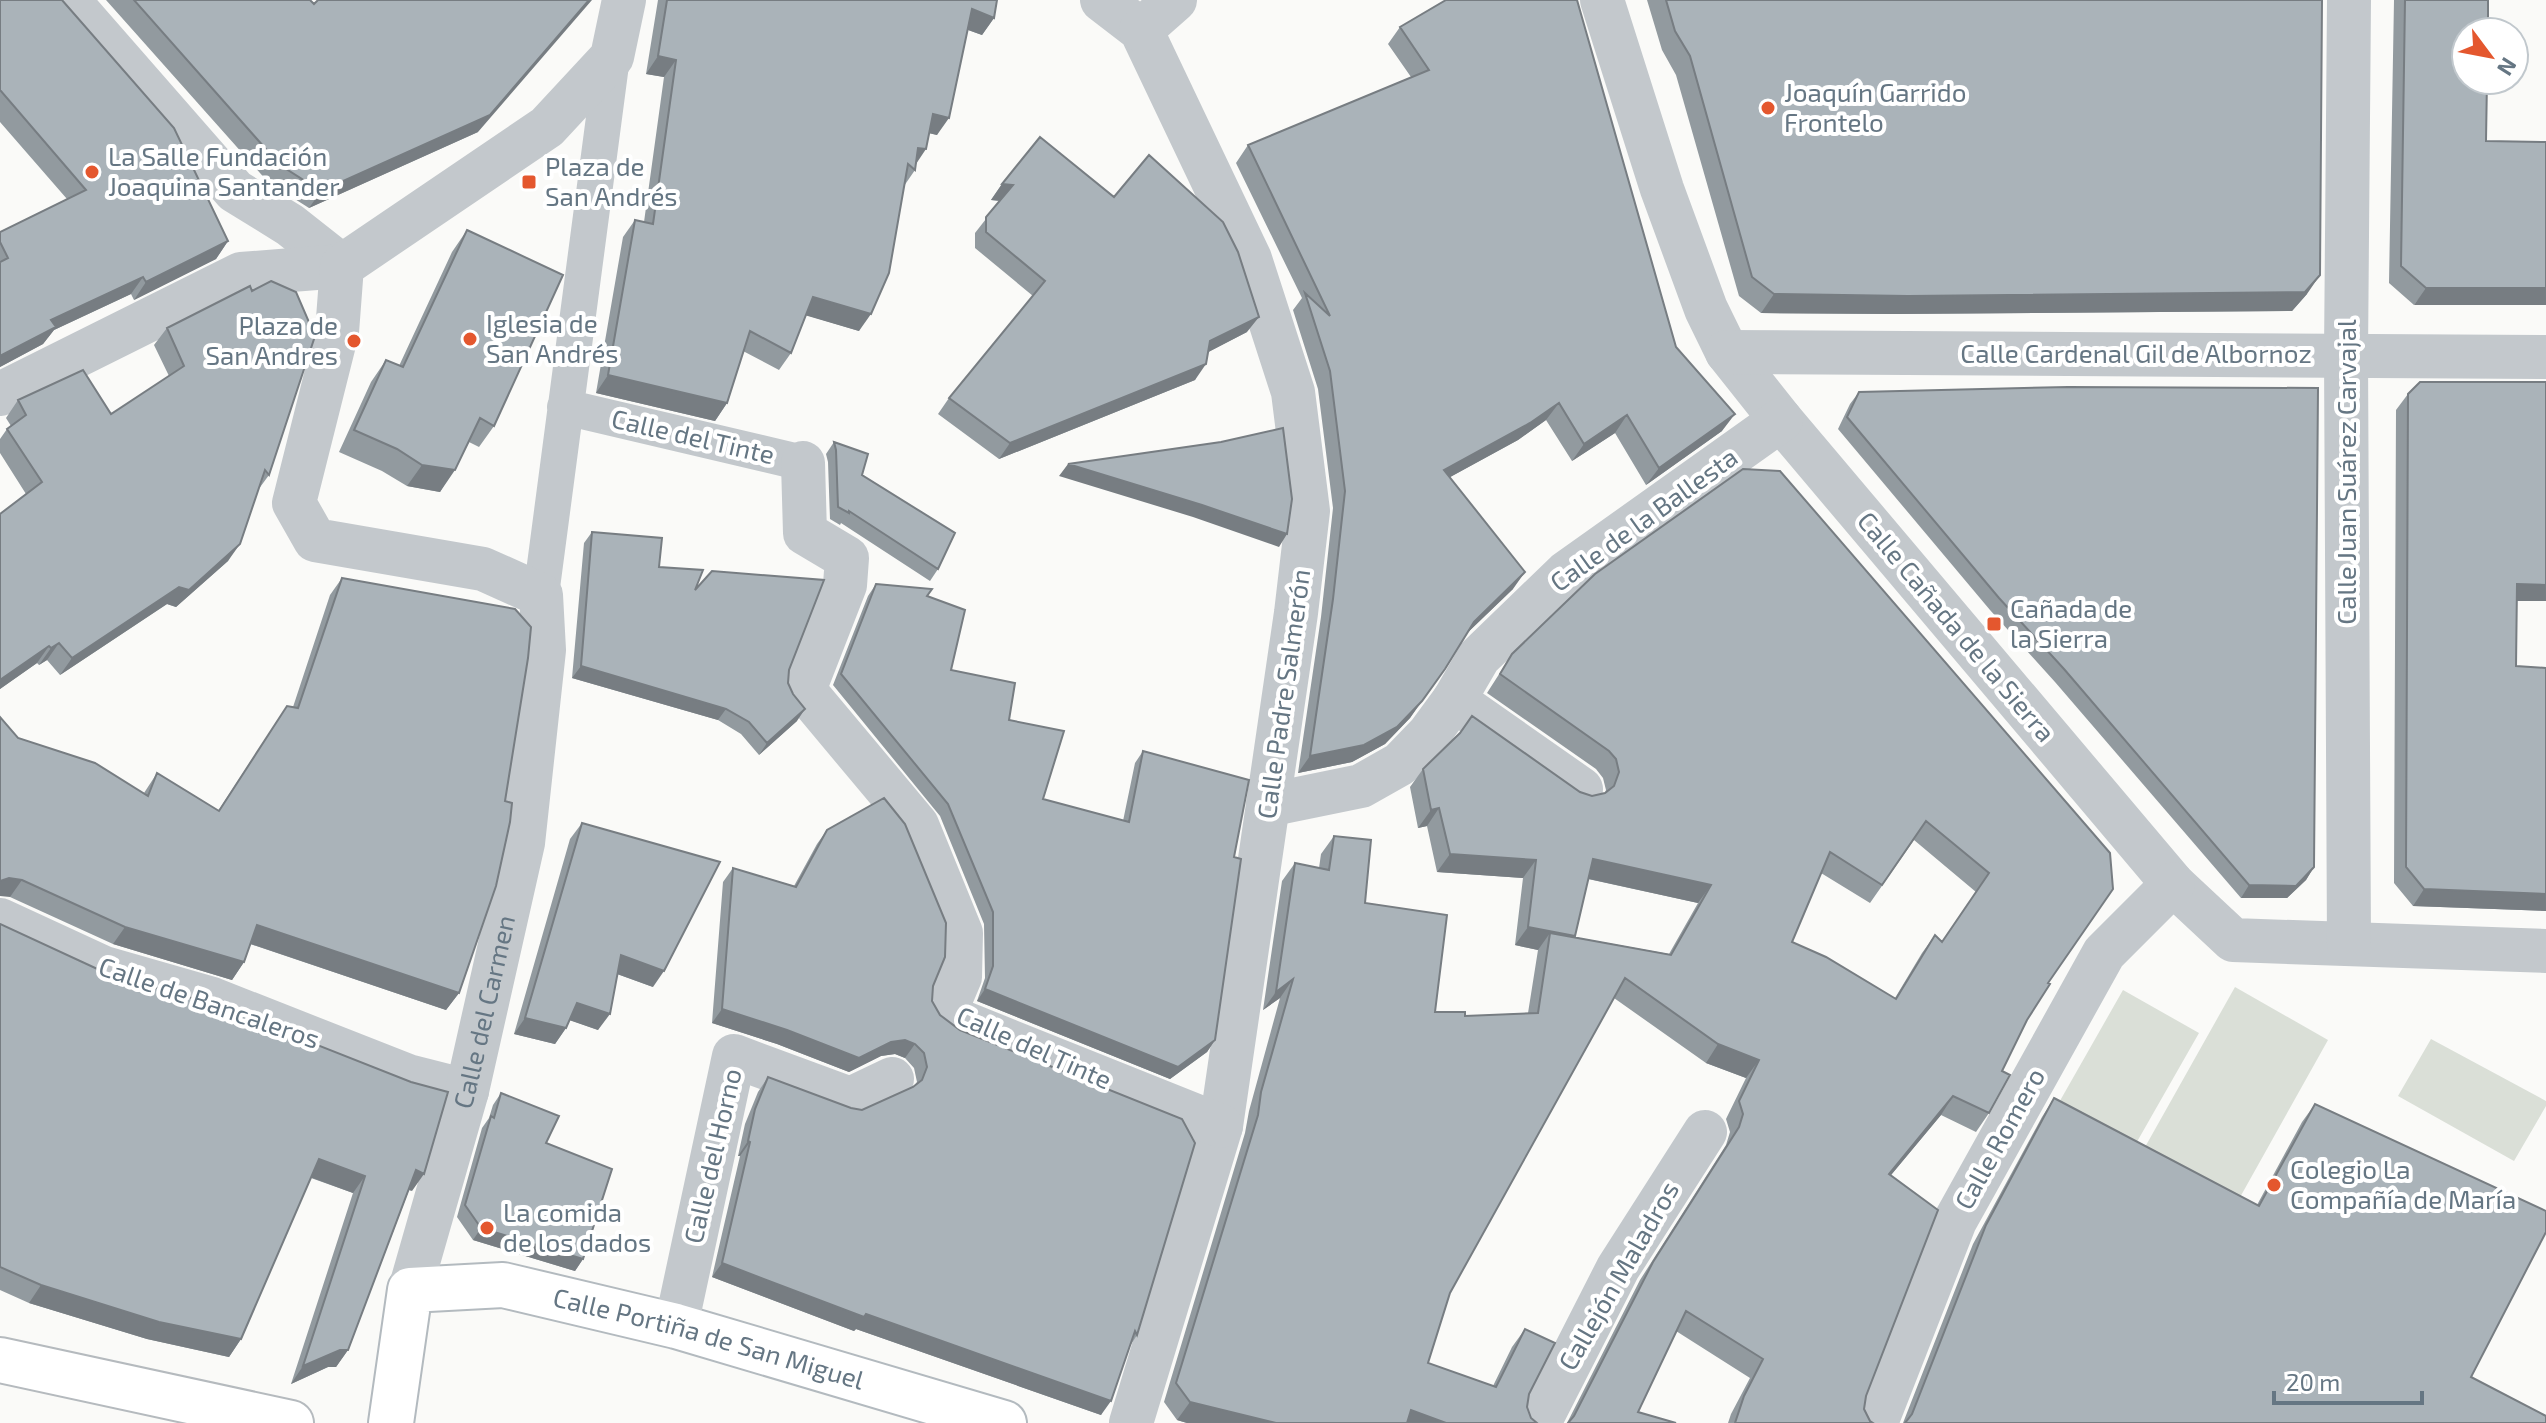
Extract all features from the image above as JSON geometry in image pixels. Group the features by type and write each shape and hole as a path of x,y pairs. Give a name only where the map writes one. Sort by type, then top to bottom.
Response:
{"main road":[{"name":"Calle Portiña de San Miguel","path":"410,1290 503,1285 676,1326 1004,1423"},
{"name":"Calle del Carmen","path":"391,1423 410,1290"},
{"path":"0,1360 291,1423"}],"street":[{"path":"68,0 235,191 290,225 342,266"},
{"path":"342,266 337,332 294,503 315,540 483,569 541,595 612,57 624,0"},
{"name":"Calle Padre Salmerón","path":"1102,0 1141,30 1250,259 1293,392 1308,511 1221,1126 1131,1423"},
{"path":"1141,30 1175,0"},
{"name":"Calle Cañada de la Sierra","path":"1602,0 1662,189 1706,309 1727,352 2173,884 2233,940 2546,951"},
{"name":"Calle Juan Suárez Carvajal","path":"2349,0 2346,355 2349,944"},
{"path":"0,394 241,274 342,266 547,127 612,57"},
{"name":"Calle Cardenal Gil de Albornoz","path":"1727,352 2546,357"},
{"name":"Calle del Tinte","path":"565,407 803,463 805,533 847,558 845,585 804,690 917,825 961,933 960,977 946,1010 959,1021 1221,1126"},
{"name":"Calle de la Ballesta","path":"1268,805 1361,786 1400,764 1429,734 1454,700 1479,657 1566,573 1781,420"},
{"name":"Calle del Carmen","path":"410,1290 467,1091 523,843 544,650 541,595"},
{"path":"1454,700 1581,789"},
{"name":"Calle Romero","path":"1876,1423 1955,1221 2104,953 2173,884"},
{"name":"Calle de Bancaleros","path":"0,920 104,968 212,999 408,1076 467,1091"},
{"name":"Calle del Horno","path":"676,1326 734,1056 850,1099 892,1079"},
{"name":"Callejón Maladros","path":"1539,1423 1618,1268 1705,1132"}],"shaded area":[{"path":"2235,987 2328,1040 2234,1208 2140,1156"},
{"path":"2123,990 2199,1033 2134,1147 2057,1106"},
{"path":"2431,1039 2546,1101 2514,1161 2398,1096"}],"building":[{"name":"La Salle Fundación Joaquina Santander","path":"0,0 62,0 174,128 228,241 146,282 143,277 51,320 56,327 0,356 0,262 8,258 0,242 0,232 86,190 0,90"},
{"path":"134,0 310,0 314,4 318,0 589,0 490,115 321,191 280,165"},
{"path":"667,0 997,0 994,18 972,9 949,118 933,114 926,149 918,148 915,170 908,164 889,273 871,314 813,297 791,353 750,331 727,403 608,375 635,220 653,224 676,60 658,56"},
{"path":"1446,0 1577,0 1676,347 1735,414 1659,468 1627,415 1584,444 1559,403 1530,423 1444,470 1525,572 1474,622 1422,701 1397,727 1364,745 1310,756 1345,491 1330,371 1305,293 1330,316 1248,145 1429,70 1400,27"},
{"path":"1666,0 2322,0 2320,275 2305,292 1908,296 1774,294 1752,277 1690,56 1675,31"},
{"path":"2405,0 2488,0 2488,16 2450,16 2450,96 2487,96 2486,141 2546,142 2546,288 2426,288 2401,266"},
{"path":"1040,137 1114,197 1149,155 1223,222 1238,252 1259,317 1210,341 1206,364 1010,443 949,398 1045,281 986,232 986,217 1013,185 1002,184"},
{"name":"Iglesia de San Andrés","path":"467,230 563,275 494,426 480,418 455,470 422,465 397,449 354,430 386,360 403,367"},
{"path":"271,281 296,292 315,336 269,475 265,470 240,544 189,590 179,587 72,658 59,643 51,648 49,646 0,680 0,514 42,482 7,429 26,415 18,400 83,370 111,414 184,366 167,328 250,286 252,291"},
{"path":"2420,382 2546,382 2546,585 2517,584 2516,666 2546,668 2546,894 2424,889 2406,867 2408,394"},
{"path":"2068,387 2318,388 2314,867 2296,886 2249,885 1999,598 1847,417 1859,392"},
{"path":"1283,428 1292,499 1287,534 1068,464 1221,442"},
{"path":"834,442 868,454 862,475 955,533 938,569 838,507"},
{"path":"1743,469 1780,471 2110,853 2113,889 2048,983 2027,1020 2002,1071 2010,1075 1989,1113 1953,1096 1889,1174 1938,1210 1866,1396 1864,1409 1873,1423 1735,1423 1744,1396 1763,1359 1686,1311 1638,1412 1676,1423 1568,1423 1653,1262 1739,1127 1743,1114 1739,1101 1759,1060 1718,1044 1625,978 1450,1293 1428,1363 1496,1387 1525,1329 1555,1343 1529,1394 1527,1407 1531,1418 1537,1423 1446,1423 1411,1410 1407,1423 1276,1423 1190,1402 1176,1383 1258,1115 1261,1092 1293,979 1276,992 1295,863 1329,870 1334,836 1371,840 1365,903 1447,915 1435,1012 1465,1012 1465,1016 1538,1013 1550,933 1671,955 1711,885 1593,859 1575,936 1528,927 1536,860 1450,854 1439,808 1431,810 1423,769 1460,733 1472,716 1580,792 1592,796 1605,793 1614,786 1619,772 1616,759 1609,751 1500,674 1512,654 1595,574","holes":["1926,821 1989,873 1942,942 1935,935 1896,999 1826,957 1792,942 1830,852 1882,885"]},
{"path":"592,532 662,538 659,567 703,570 695,590 712,571 824,580 789,670 788,683 805,709 767,743 749,722 726,709 581,666"},
{"path":"342,578 515,609 531,627 505,801 512,803 510,822 496,886 459,993 257,925 244,962 125,927 22,880 9,878 0,881 0,717 18,738 95,763 148,796 157,773 219,811 287,706 298,708"},
{"path":"876,584 932,589 927,596 965,610 951,670 1015,683 1009,720 1064,731 1043,799 1129,822 1143,751 1249,780 1234,857 1241,859 1215,1040 1178,1067 985,989 993,966 993,912 948,804 841,674"},
{"path":"884,798 905,824 946,923 945,957 933,986 932,1001 940,1015 960,1030 1182,1119 1195,1143 1137,1335 1135,1331 1111,1401 866,1314 864,1317 722,1263 755,1109 768,1077 862,1110 913,1087 922,1080 927,1067 924,1053 905,1040 891,1042 859,1058 722,1009 733,868 796,887 827,830"},
{"path":"582,823 720,862 664,971 621,955 610,1014 577,1003 566,1028 525,1018"},
{"path":"0,924 106,973 216,1005 411,1082 448,1092 424,1174 416,1170 348,1350 340,1350 303,1366 365,1176 319,1159 241,1339 159,1322 41,1285 0,1267"},
{"path":"501,1093 559,1116 546,1143 612,1169 583,1259 481,1228 465,1205 491,1116 494,1118"},
{"name":"Colegio La Compañía de María","path":"2054,1098 2259,1206 2315,1104 2546,1211 2546,1232 2471,1377 2546,1416 2546,1423 1905,1423 1912,1414 1986,1225"}],"place":[{"name":"Joaquín Garrido Frontelo","path":"1768,108"},
{"name":"La Salle Fundación Joaquina Santander","path":"92,172"},
{"name":"Plaza de San Andrés","path":"529,182"},
{"name":"Iglesia de San Andrés","path":"470,339"},
{"name":"Plaza de San Andres","path":"354,341"},
{"name":"Cañada de la Sierra","path":"1994,624"},
{"name":"Colegio La Compañía de María","path":"2274,1185"},
{"name":"La comida de los dados","path":"487,1228"}]}
